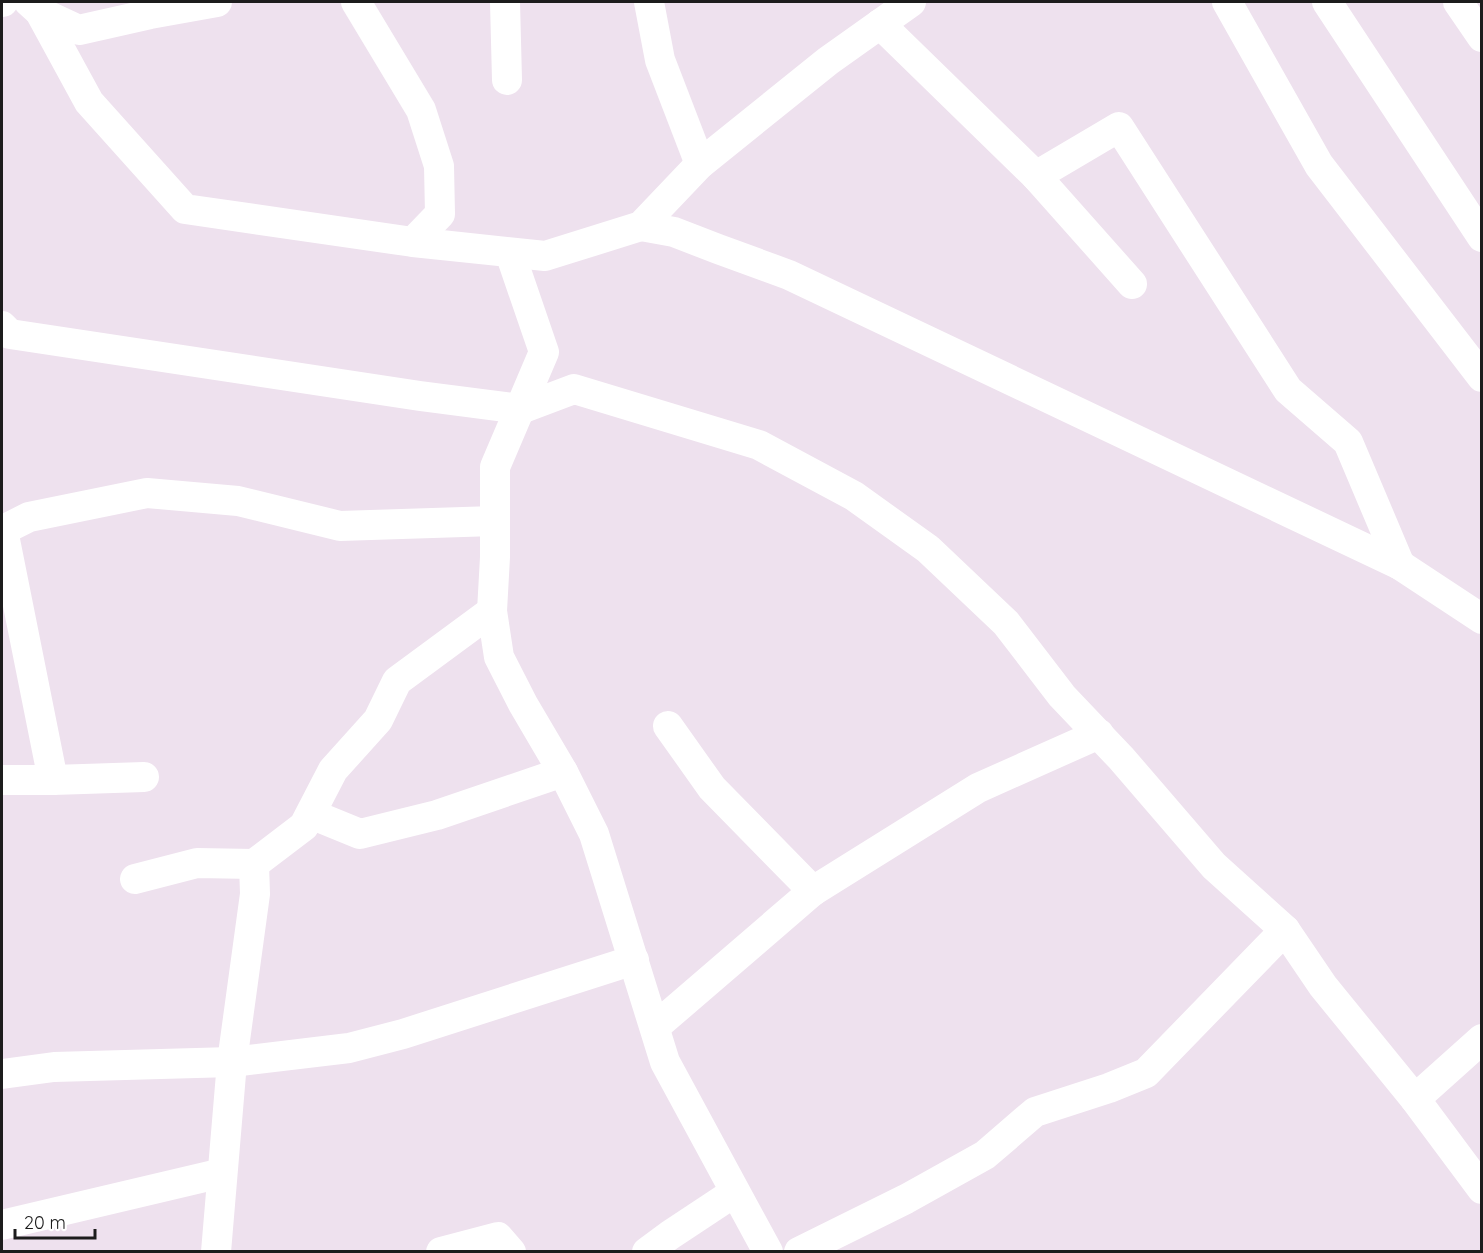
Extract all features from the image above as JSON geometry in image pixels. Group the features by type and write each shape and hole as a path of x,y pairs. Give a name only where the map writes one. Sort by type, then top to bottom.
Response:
{"street":[{"path":"34,7 79,30 217,2"},
{"path":"356,2 421,110 439,166 440,214 413,242"},
{"path":"506,2 507,80"},
{"path":"649,2 660,60 700,164"},
{"path":"641,226 700,164 828,60 911,2"},
{"path":"1227,2 1320,165 1482,376"},
{"path":"1327,2 1482,237"},
{"path":"1458,2 1482,37"},
{"path":"34,7 89,102 185,209 413,242 545,256 641,226 674,232 789,275 1400,565 1482,619"},
{"path":"880,24 1036,176 1132,284"},
{"path":"1036,176 1119,127 1288,390 1348,442 1400,565"},
{"path":"510,253 544,352 495,467 495,557 492,611 499,657 594,834 665,1062 768,1251"},
{"path":"2,326 10,334 420,396 521,409 574,389 759,445 854,496 928,549 1006,623 1062,696 1121,758 1214,866 1285,930 1323,986 1415,1099 1482,1189"},
{"path":"53,780 3,530 29,517 147,493 238,501 340,526 494,521"},
{"path":"135,879 197,863 254,864 304,826 333,770 378,720 397,681 492,611"},
{"path":"668,726 712,788 813,891"},
{"path":"655,1027 813,891 978,788 1099,734"},
{"path":"311,814 360,834 437,815 562,772"},
{"path":"2,780 144,777"},
{"path":"216,1251 232,1062 255,894 254,864"},
{"path":"799,1251 906,1199 985,1155 1035,1112 1109,1088 1146,1072 1285,930"},
{"path":"2,1074 54,1067 232,1062 349,1048 403,1034 634,960"},
{"path":"1415,1099 1482,1039"},
{"path":"2,1225 222,1173"},
{"path":"647,1251 735,1192"},
{"path":"441,1251 498,1237 512,1251"}]}
